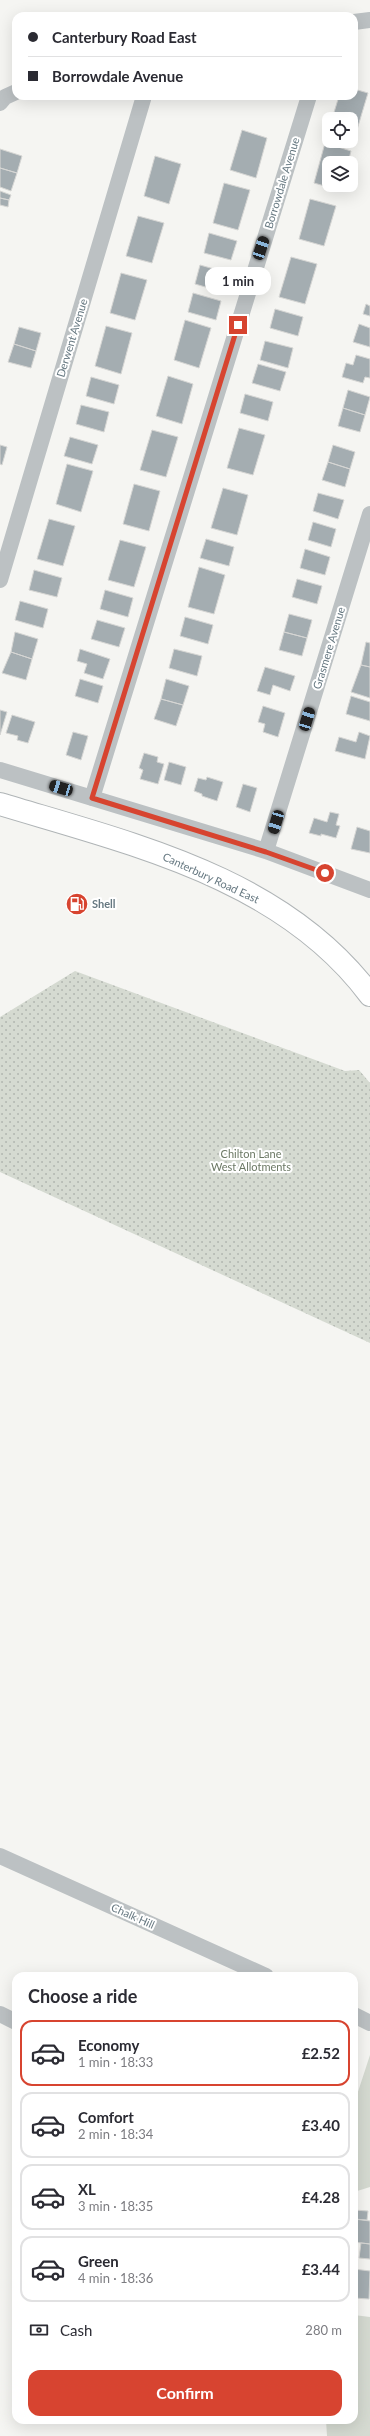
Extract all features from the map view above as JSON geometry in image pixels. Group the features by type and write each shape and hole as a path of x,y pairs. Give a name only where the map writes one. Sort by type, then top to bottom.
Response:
{"highway":[{"name":"Canterbury Road East","path":"0,804 180,861 252,894 308,932 355,976 370,996"}],"street":[{"path":"358,22 370,20"},
{"path":"0,103 5,97 12,94"},
{"name":"Derwent Avenue","path":"0,580 143,100"},
{"name":"Borrowdale Avenue","path":"92,798 307,100"},
{"name":"Grasmere Avenue","path":"266,852 370,514"},
{"path":"0,770 266,852 370,890"},
{"name":"Chalk Hill","path":"0,1856 257,1972"},
{"path":"0,2014 12,2020"},
{"path":"358,2017 370,2022"}],"green space":[{"name":"Chilton Lane West Allotments","path":"75,971 345,1071 359,1070 370,1083 370,1343 0,1172 0,1017"},
{"path":"370,2055 370,2187 358,2191 358,2092"},
{"path":"358,2316 370,2317 370,2436 327,2436 326,2424 358,2424"}],"building":[{"path":"358,90 368,93 358,126 358,112 334,112 338,100 358,100"},
{"path":"242,130 267,138 256,178 230,170"},
{"path":"324,148 341,148 351,151 350,156 322,156 322,185 314,183"},
{"path":"0,149 22,156 17,173 0,168"},
{"path":"155,156 181,164 169,204 144,196"},
{"path":"0,168 17,173 11,191 0,187"},
{"path":"224,183 250,190 238,230 213,223"},
{"path":"0,191 11,195 9,200 0,198"},
{"path":"0,198 9,200 8,207 0,205"},
{"path":"310,199 336,206 324,246 299,239"},
{"path":"138,216 164,223 152,263 126,256"},
{"path":"209,233 237,241 231,260 204,253"},
{"path":"291,257 317,264 305,304 279,297"},
{"path":"200,265 228,273 223,292 195,284"},
{"path":"121,273 147,280 135,320 110,313"},
{"path":"193,293 221,301 216,320 188,312"},
{"path":"366,304 370,306 370,316 363,314"},
{"path":"275,309 303,317 298,336 270,328"},
{"path":"185,320 211,328 199,368 174,360"},
{"path":"359,324 370,328 370,347 353,342"},
{"path":"106,326 132,333 121,374 95,366"},
{"path":"19,327 41,333 36,351 14,344"},
{"path":"265,341 293,348 288,368 260,360"},
{"path":"14,344 36,351 31,368 8,362"},
{"path":"356,355 370,359 370,378 365,377 363,383 342,377 346,363 353,365"},
{"path":"258,364 286,372 280,391 252,383"},
{"path":"168,376 193,384 182,424 156,416"},
{"path":"91,377 119,385 114,404 86,396"},
{"path":"348,390 370,397 365,415 343,408"},
{"path":"245,394 273,402 268,421 240,413"},
{"path":"81,405 109,412 104,432 76,424"},
{"path":"343,408 365,415 360,432 338,426"},
{"path":"239,428 265,435 253,475 227,468"},
{"path":"152,430 178,437 166,477 140,470"},
{"path":"70,437 98,445 92,464 64,456"},
{"path":"0,445 7,447 2,465 0,464"},
{"path":"333,445 355,452 350,469 328,462"},
{"path":"328,462 350,469 345,487 322,480"},
{"path":"67,464 93,471 81,512 56,504"},
{"path":"134,484 160,491 149,531 123,524"},
{"path":"223,488 248,495 237,535 211,528"},
{"path":"318,493 344,500 338,519 313,511"},
{"path":"49,519 75,526 63,566 37,559"},
{"path":"313,522 336,529 331,547 308,540"},
{"path":"206,539 234,547 229,566 200,558"},
{"path":"120,540 146,547 134,587 108,580"},
{"path":"305,549 330,557 325,575 300,568"},
{"path":"199,567 225,575 214,614 188,607"},
{"path":"34,570 62,578 57,597 29,590"},
{"path":"297,579 322,586 317,604 292,597"},
{"path":"105,590 133,598 128,617 100,609"},
{"path":"20,601 48,609 43,628 15,620"},
{"path":"289,614 312,620 307,638 284,632"},
{"path":"185,617 213,625 208,644 180,636"},
{"path":"97,620 125,628 119,647 91,639"},
{"path":"15,632 38,639 32,659 11,652"},
{"path":"284,632 307,638 302,656 279,650"},
{"path":"366,642 370,643 370,667 361,665"},
{"path":"80,649 110,659 103,679 84,673 87,664 77,661"},
{"path":"174,649 202,656 197,676 169,668"},
{"path":"11,652 32,659 26,680 2,673"},
{"path":"361,665 370,667 370,698 351,692"},
{"path":"265,667 295,676 290,691 273,685 270,695 257,691"},
{"path":"80,679 103,686 98,703 75,696"},
{"path":"166,679 189,686 183,705 161,699"},
{"path":"351,696 370,702 370,721 346,714"},
{"path":"161,699 183,705 176,726 154,719"},
{"path":"263,706 285,713 278,737 263,732 265,724 258,722"},
{"path":"0,710 7,712 0,735"},
{"path":"12,715 35,722 28,743 17,740 18,736 6,733"},
{"path":"73,732 88,736 81,760 66,755"},
{"path":"359,732 370,736 365,759 335,751 339,737 356,742"},
{"path":"144,753 158,757 157,762 164,764 158,784 140,779 143,770 139,768"},
{"path":"169,762 186,767 181,785 164,780"},
{"path":"207,777 223,782 217,801 202,796 202,794 194,791 198,778 206,780"},
{"path":"243,784 257,788 250,812 236,807"},
{"path":"330,812 339,814 336,825 340,826 336,838 321,834 321,836 309,833 314,818 327,822"},
{"path":"357,827 370,831 370,853 351,849"},
{"path":"358,2210 368,2211 367,2220 358,2219"},
{"path":"358,2220 370,2221 370,2244 358,2242"},
{"path":"361,2243 370,2244 370,2259 359,2258"},
{"path":"358,2270 370,2271 369,2299 358,2298"}],"place":[{"name":"Shell","path":"77,904"}],"route":[{"path":"238,325 92,798 266,852 325,873"}]}
